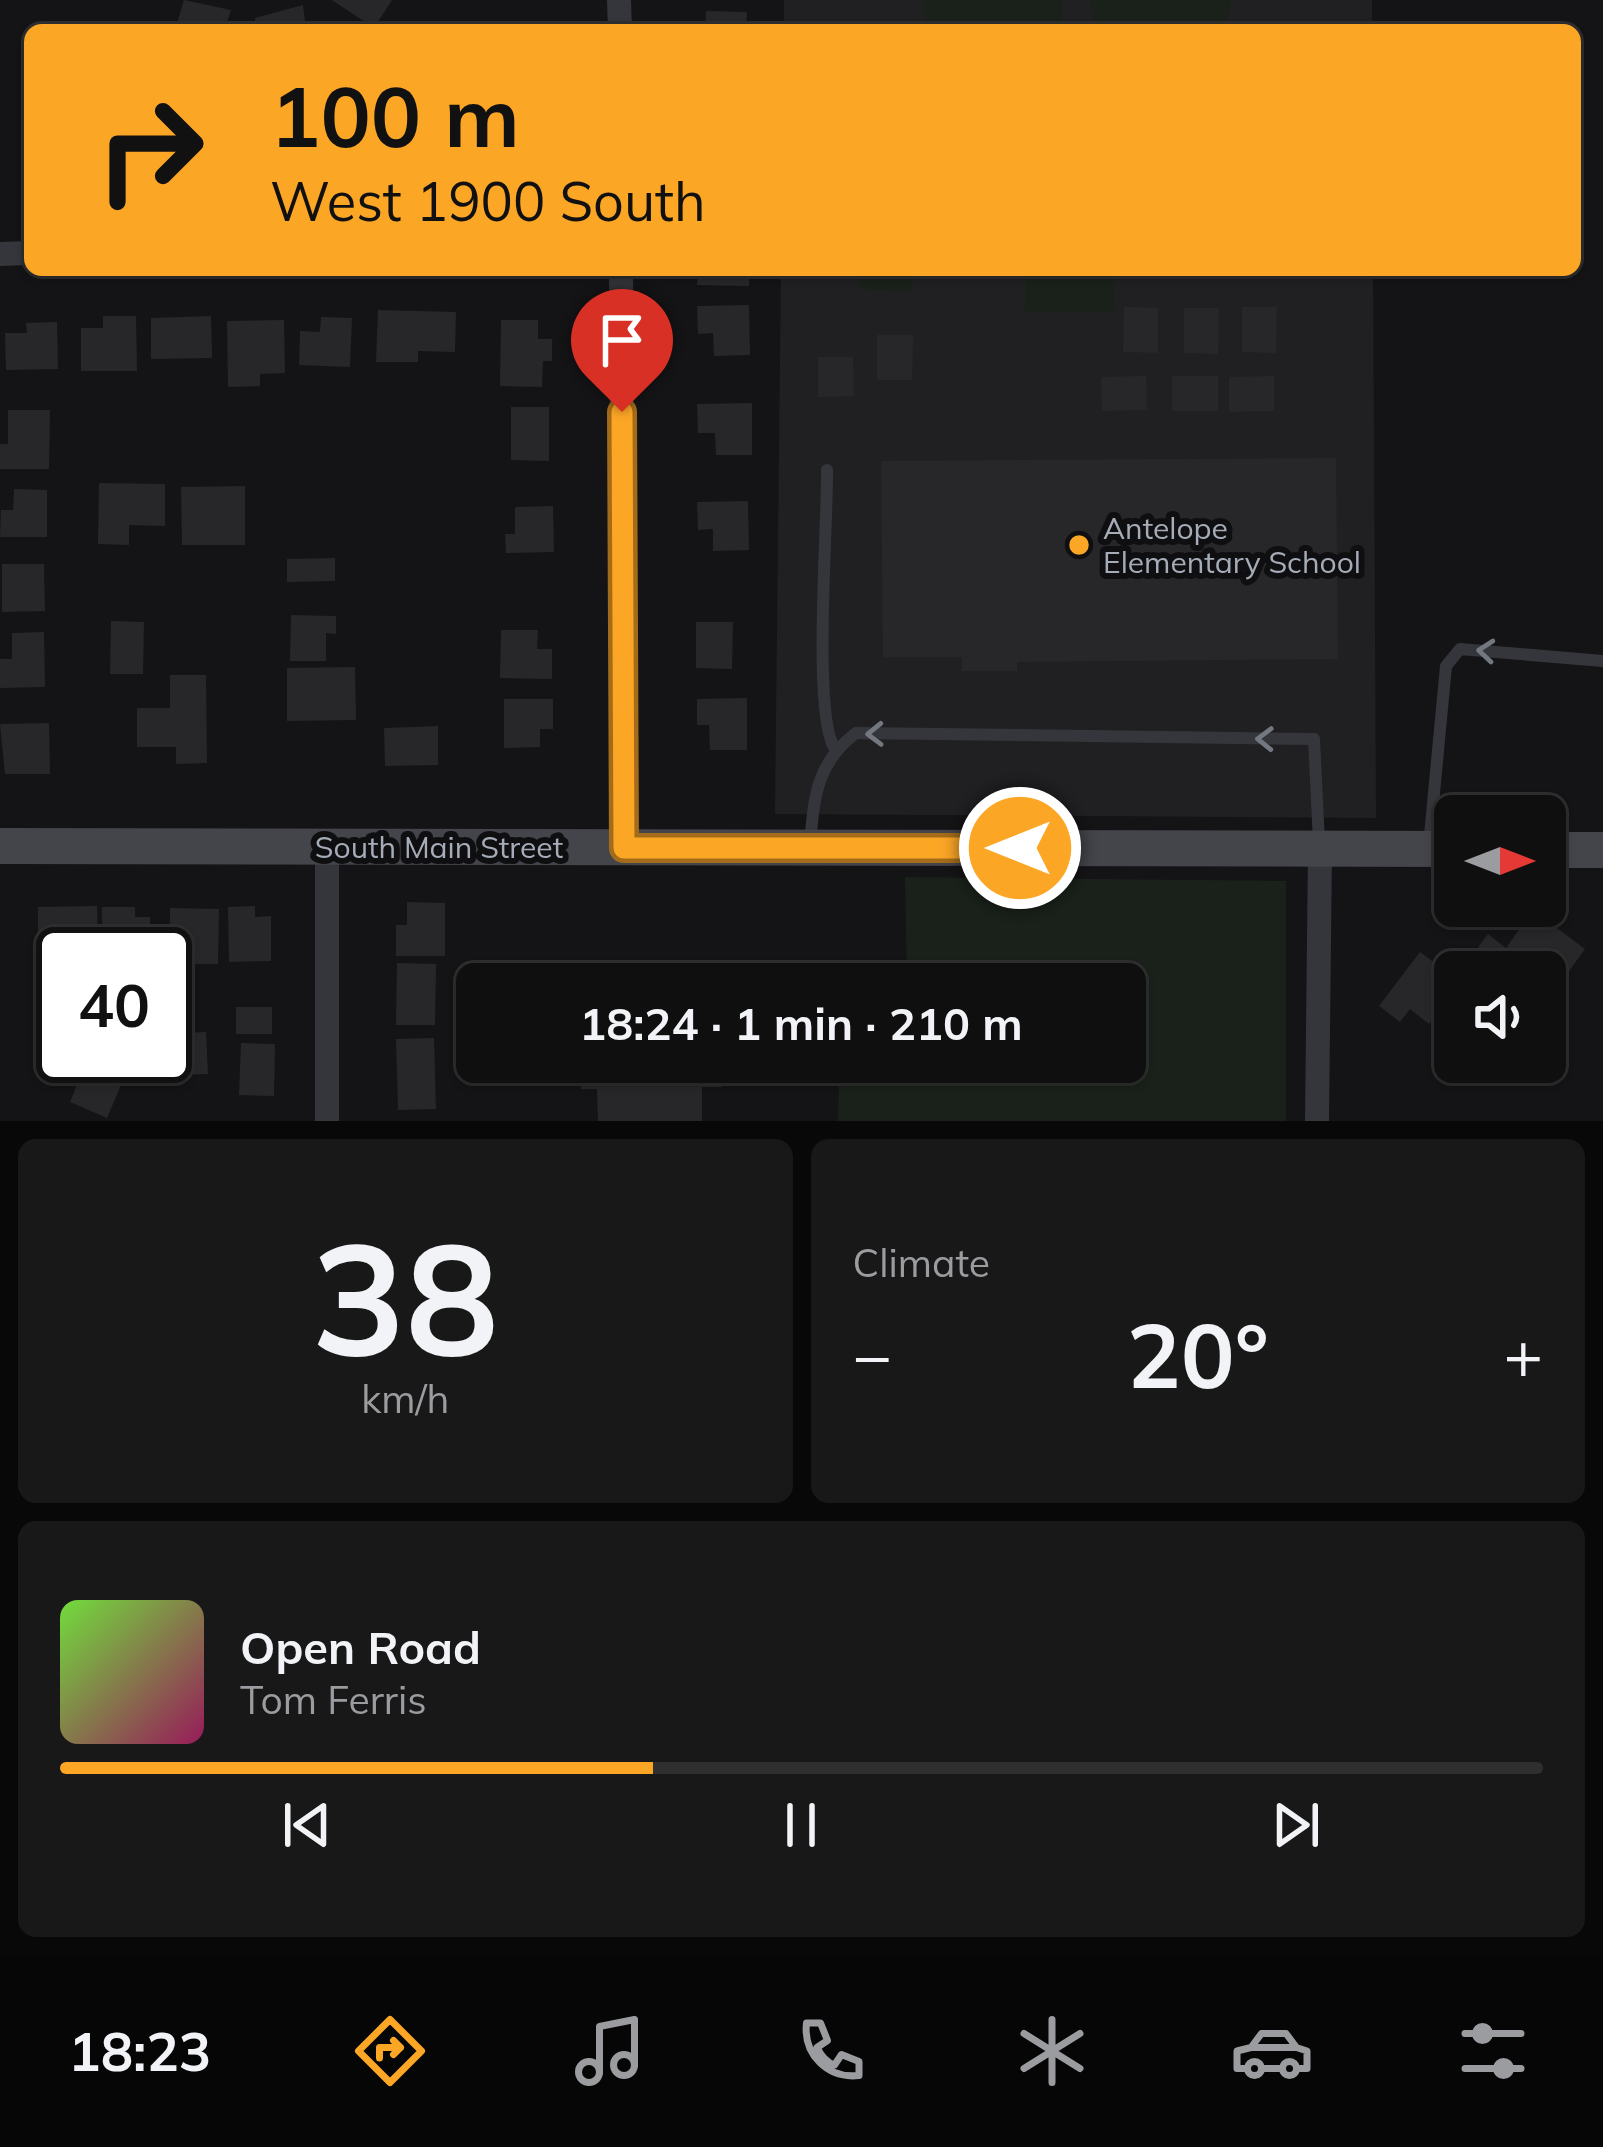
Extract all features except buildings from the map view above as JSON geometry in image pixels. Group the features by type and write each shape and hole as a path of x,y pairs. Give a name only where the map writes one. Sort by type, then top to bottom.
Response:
{"street":[{"path":"621,276 624,848"},
{"name":"South Main Street","path":"0,846 1434,849"},
{"path":"328,846 328,1121"},
{"path":"1317,1121 1320,849"},
{"path":"1566,850 1603,850"}],"lane":[{"path":"827,470 823,698 828,738 835,748"},
{"path":"1443,795 1446,666 1460,649 1603,661"},
{"path":"809,848 819,774 835,748 856,733 1314,740 1320,849"}],"shaded area":[{"path":"784,0 1372,0 1372,24 784,24"},
{"path":"923,0 1062,0 1062,24 927,24"},
{"path":"1090,0 1231,1 1227,24 1092,24"},
{"path":"781,276 1373,276 1376,818 775,814"},
{"path":"860,276 913,276 912,291 860,289"},
{"path":"1026,276 1115,276 1115,311 1025,311"},
{"path":"905,877 1286,881 1286,1121 838,1121 839,1083 1146,1083 1146,963 907,963"}],"place":[{"name":"Antelope Elementary School","path":"1079,545"}],"route":[{"path":"622,412 624,848 1020,848"}]}
